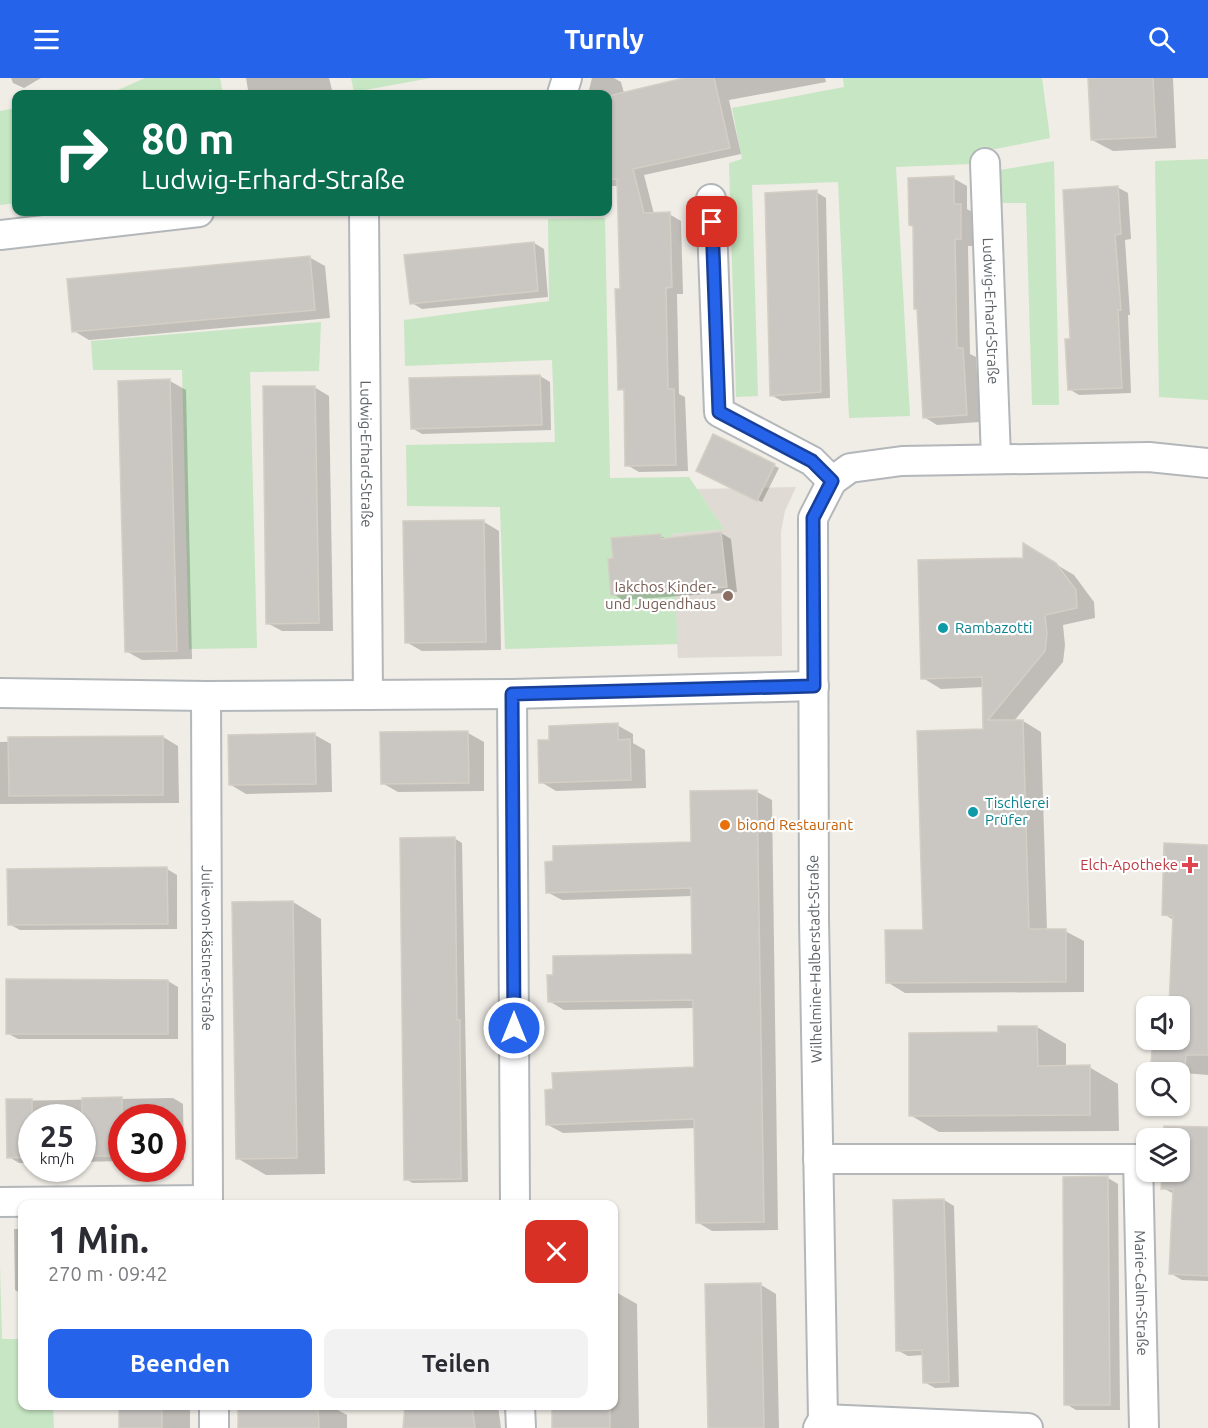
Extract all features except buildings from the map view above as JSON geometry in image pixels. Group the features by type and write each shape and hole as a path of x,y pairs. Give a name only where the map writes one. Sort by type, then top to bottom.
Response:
{"street":[{"name":"Ludwig-Erhard-Straße","path":"985,164 996,458"},
{"path":"711,199 719,412 812,461 832,481"},
{"path":"0,235 164,216"},
{"name":"Ludwig-Erhard-Straße","path":"364,216 368,695"},
{"path":"0,693 206,696 512,694 814,686 813,518 832,481 850,468 902,461 996,458 1149,458 1208,463"},
{"name":"Wilhelmine-Halberstadt-Straße","path":"814,686 814,919 821,1423"},
{"path":"512,694 515,1200"},
{"name":"Julie-von-Kästner-Straße","path":"206,696 208,1200"},
{"name":"Marie-Calm-Straße","path":"818,1159 1138,1159 1144,1428"},
{"name":"Julie-von-Kästner-Straße","path":"0,1202 18,1202"},
{"path":"214,1410 214,1428"},
{"path":"520,1410 520,1428"},
{"path":"821,1423 1028,1428"}],"shaded area":[{"name":"Iakchos Kinder- und Jugendhaus","path":"796,487 785,511 781,532 782,656 678,658 671,534 723,528 697,489"}],"green space":[{"path":"145,78 220,78 222,90 118,90"},
{"path":"351,78 431,78 365,90 354,90"},
{"path":"843,78 1042,78 1050,138 971,154 971,164 896,167 910,416 849,418 838,182 752,185 758,396 736,397 729,163 742,159 732,108 844,87"},
{"path":"12,109 12,204 0,205 0,111"},
{"path":"1208,159 1208,400 1159,397 1155,161"},
{"path":"1054,161 1059,405 1032,405 1026,203 1001,203 1000,170"},
{"path":"605,218 610,478 689,477 724,529 671,534 678,644 505,649 500,507 407,506 406,445 555,442 552,360 405,366 404,320 549,301 548,219"},
{"path":"321,322 319,371 250,372 257,648 189,649 182,370 93,370 91,341"},
{"path":"0,1266 2,1339 18,1339 18,1410 53,1410 54,1428 0,1428"}],"place":[{"name":"Iakchos Kinder- und Jugendhaus","path":"728,596"},
{"name":"Rambazotti","path":"943,628"},
{"name":"Tischlerei Prüfer","path":"973,812"},
{"name":"biond Restaurant","path":"725,825"},
{"name":"Elch-Apotheke","path":"1190,865"}],"route":[{"path":"514,1028 512,694 814,686 813,518 832,481 812,461 719,412 712,222"}]}
